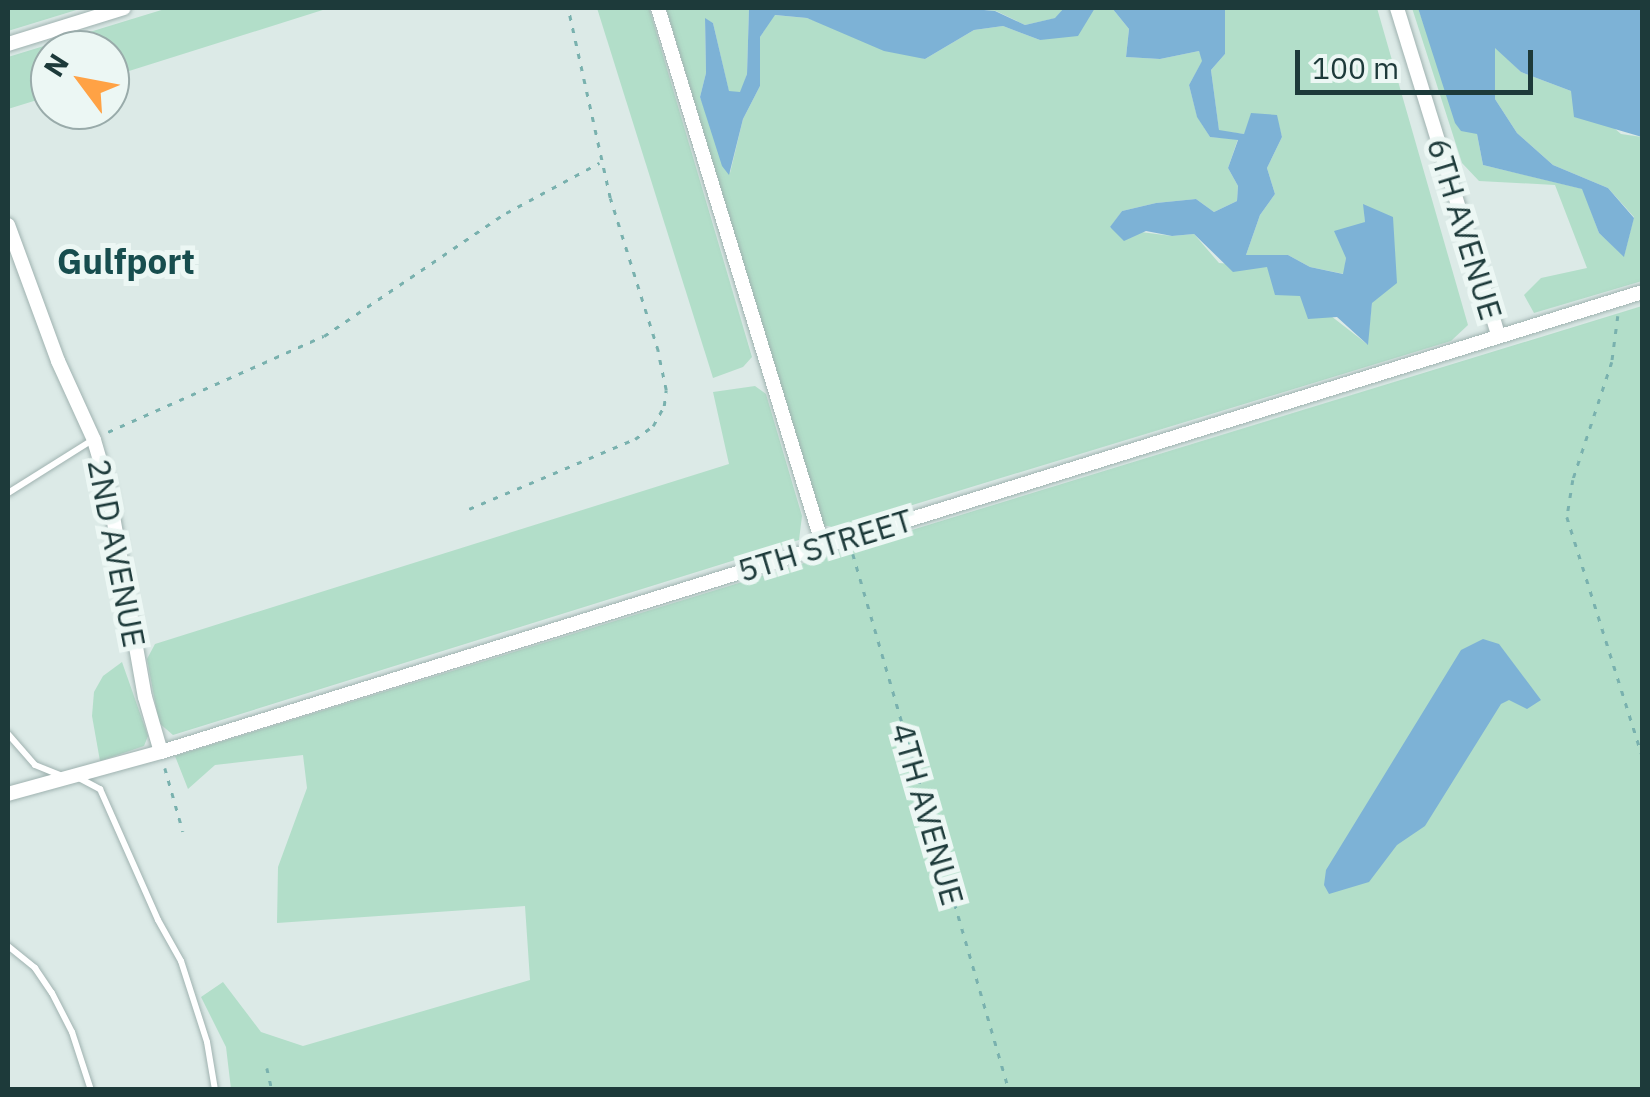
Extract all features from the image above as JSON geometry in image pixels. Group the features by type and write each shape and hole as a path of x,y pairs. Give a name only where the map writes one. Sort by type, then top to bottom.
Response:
{"street":[{"path":"8,44 124,8"},
{"path":"658,8 822,546"},
{"name":"6TH AVENUE","path":"1397,8 1498,336"},
{"name":"2ND AVENUE","path":"8,225 58,361 94,440 114,521 145,697 161,752"},
{"name":"5TH STREET","path":"8,794 161,752 1642,292"}],"lane":[{"path":"8,494 94,440"},
{"path":"8,734 35,765 69,777 85,778 100,789 158,920 181,961 207,1042 216,1090"},
{"path":"8,946 35,968 52,993 72,1032 91,1090"}],"path":[{"path":"469,508 635,438 653,426 664,406 666,390 658,351 602,162 568,8"},
{"path":"94,440 324,336 506,213 602,162"},
{"path":"1619,299 1612,362 1572,480 1567,517 1642,755"},
{"name":"4TH AVENUE","path":"848,538 1009,1090"},
{"path":"161,752 184,831"},
{"path":"267,1068 272,1090"}],"green space":[{"path":"8,8 83,8 8,31"},
{"path":"168,8 329,8 130,71 130,30 96,30"},
{"path":"597,8 649,8 752,357 743,367 713,378"},
{"path":"666,8 749,8 747,74 741,92 729,92 713,23 705,19 706,73 700,97 730,173 743,119 760,86 760,37 774,15 807,18 925,59 974,30 1003,26 1040,40 1095,8 1112,8 1129,29 1126,57 1160,59 1199,51 1203,60 1189,85 1197,116 1210,137 1238,139 1228,168 1238,186 1237,201 1214,212 1196,199 1156,203 1122,211 1110,228 1172,236 1194,234 1219,263 1268,267 1367,344 1372,303 1364,205 1365,222 1346,258 1344,274 1310,267 1288,255 1246,255 1260,215 1275,194 1267,168 1282,137 1276,115 1244,134 1219,131 1211,70 1225,54 1225,8 1377,8 1468,325 1451,341 837,528 822,525"},
{"path":"962,8 1064,8 1056,18 1025,25 996,11"},
{"path":"1412,8 1418,8 1429,39 1477,134 1483,165 1583,189 1599,233 1624,256 1634,217 1608,188 1553,165 1517,133 1495,99 1495,47 1521,72 1571,91 1621,134 1642,137 1642,281 1534,313 1524,295 1541,278 1587,268 1555,185 1479,181 1462,163"},
{"path":"30,50 30,102 8,109 8,57"},
{"path":"1642,306 1642,1089 231,1089 226,1047 201,997 223,982 261,1032 303,1046 530,980 525,906 277,923 278,867 307,788 303,755 215,765 188,789 175,756"},
{"path":"755,386 766,394 802,516 799,540 173,735 159,723 147,659 155,644 729,464 713,392"},
{"path":"122,662 148,736 144,746 100,761 92,716 94,692 103,676"}],"water":[{"path":"749,8 962,8 995,11 1025,25 1055,18 1064,8 1095,8 1078,36 1040,40 1003,26 974,30 925,59 884,51 807,18 775,15 760,37 760,86 743,119 729,175 722,166 700,97 706,73 705,18 713,23 729,91 740,92 747,74"},
{"path":"1112,8 1225,8 1225,54 1211,70 1219,130 1244,134 1251,113 1277,115 1282,137 1267,168 1275,194 1260,215 1246,255 1288,255 1310,267 1343,274 1346,258 1334,231 1365,222 1363,204 1393,217 1397,283 1372,303 1368,345 1337,317 1308,319 1300,296 1275,295 1267,267 1233,272 1194,234 1172,236 1146,231 1124,241 1110,227 1122,211 1156,203 1196,199 1214,212 1237,201 1238,186 1228,168 1238,140 1210,137 1197,117 1189,85 1202,61 1199,51 1160,59 1126,57 1129,29"},
{"path":"1418,8 1642,8 1642,137 1574,117 1571,91 1521,72 1495,48 1495,99 1517,133 1553,165 1608,188 1634,218 1624,257 1599,233 1582,189 1483,165 1477,134 1461,131 1455,123"},
{"path":"1483,639 1499,644 1541,700 1527,709 1509,700 1501,704 1425,826 1397,845 1369,882 1329,894 1324,885 1326,870 1461,650"}],"district":[{"name":"Gulfport","path":"126,261"}]}
